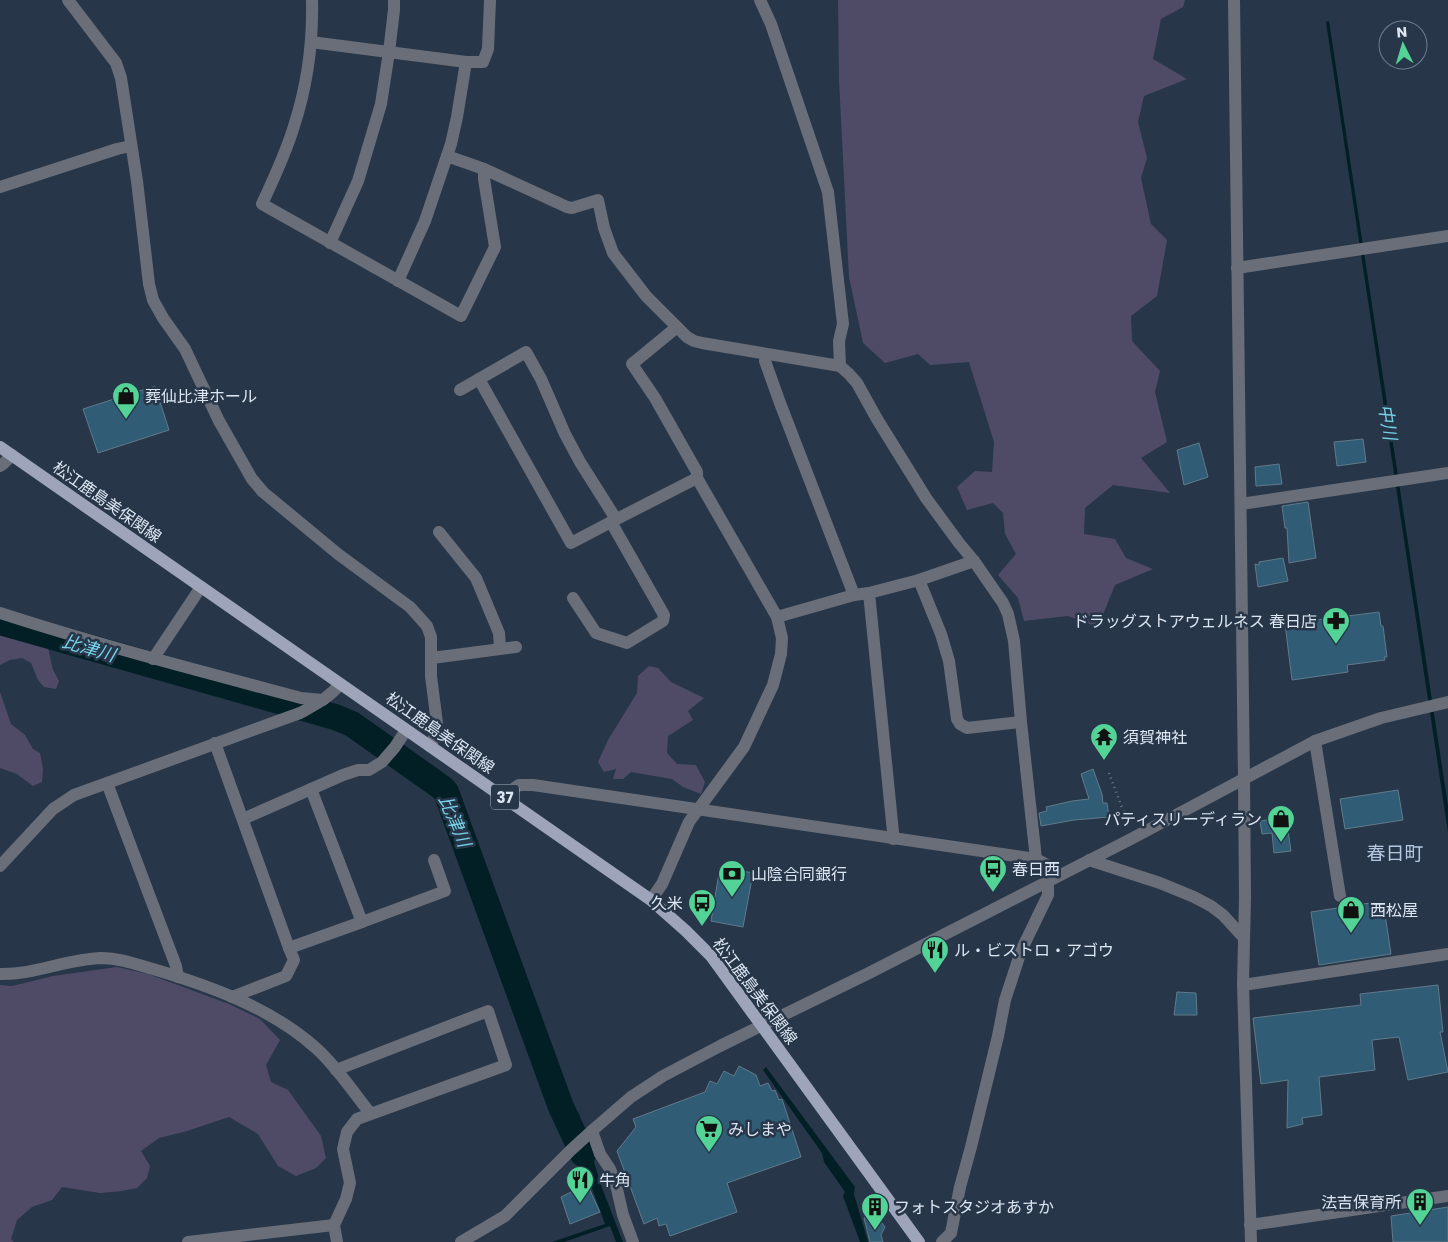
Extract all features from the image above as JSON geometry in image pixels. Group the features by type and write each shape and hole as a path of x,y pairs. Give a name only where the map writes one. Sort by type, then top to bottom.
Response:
{"main road":[{"name":"松江鹿島美保関線","path":"0,447 651,900 711,956 919,1242"}],"street":[{"path":"68,0 116,63 121,78 137,182 147,275 153,300 163,318 186,349 219,421 252,479 263,492 338,554 410,607 427,626 431,637 431,676 437,723 435,736 430,746"},
{"path":"312,0 311,42 294,125 262,204 461,316 495,247 484,169"},
{"path":"330,242 358,181 371,142 381,104 394,0"},
{"path":"311,42 466,62 483,62 488,49 490,0"},
{"path":"760,0 782,57 828,192 843,324 839,341 840,366"},
{"path":"1234,0 1236,268 1246,898 1243,985 1251,1242"},
{"path":"398,281 425,221 447,156 458,116 466,62"},
{"path":"0,187 116,149 131,146"},
{"path":"447,156 484,169 568,207 572,208 598,200 604,228 613,252 646,296 687,337 694,341 840,366 857,383 926,498 958,543 974,561 1003,603 1008,614 1014,641 1036,859"},
{"path":"1236,268 1448,236"},
{"path":"651,900 662,884 689,822 744,747 773,685 781,654 782,638 777,616 697,478 697,472 692,463 632,364 677,327"},
{"path":"460,390 526,352 541,379 565,434 614,521 664,615 664,620 627,642 596,633 573,598"},
{"path":"767,355 765,360 780,403 854,594"},
{"path":"479,379 571,543 697,478"},
{"path":"0,466 12,456"},
{"path":"1241,504 1448,473"},
{"path":"439,532 476,578 500,632 500,648"},
{"path":"777,616 854,594 869,593 920,580 974,561"},
{"path":"920,580 941,634 949,661 957,719 960,724 967,728 1021,722"},
{"path":"152,659 201,587"},
{"path":"869,593 893,838"},
{"path":"0,613 152,659 320,702"},
{"path":"432,658 516,647"},
{"path":"0,866 53,809 74,795 300,713 333,693 340,684"},
{"path":"461,1242 504,1216 591,1131 631,1097 663,1076 1131,839 1315,741 1381,718 1448,702"},
{"path":"243,819 343,775 358,770 369,770 382,762 406,730"},
{"path":"1315,741 1340,896"},
{"path":"215,743 294,960 286,976 232,997"},
{"path":"106,783 176,966 178,977"},
{"path":"503,796 519,785 533,785 1036,859 1051,867 1054,878 1048,896 1021,951 1004,1000 998,1036 960,1187 951,1233 942,1242"},
{"path":"312,789 362,922"},
{"path":"289,948 445,891 434,860"},
{"path":"1089,860 1160,883 1194,897 1223,915 1244,938"},
{"path":"1243,985 1448,954"},
{"path":"0,974 14,974 101,958 119,959 178,977 232,997 270,1016 317,1049 370,1113"},
{"path":"336,1070 488,1011 506,1065 357,1119 347,1132 343,1149 350,1183 346,1199 334,1226 337,1242"},
{"path":"591,1131 600,1154 610,1169 633,1242"},
{"path":"1250,1225 1448,1196"},
{"path":"188,1242 334,1226"}],"path":[{"path":"1110,773 1124,812 1131,839"}],"shaded area":[{"path":"838,0 1185,0 1183,7 1161,19 1153,59 1187,79 1144,96 1138,122 1147,158 1141,178 1151,224 1167,240 1157,296 1131,316 1132,341 1160,371 1155,392 1167,442 1141,458 1170,493 1113,485 1085,508 1084,534 1115,539 1126,558 1153,569 1115,585 1098,627 1068,616 1024,621 1018,598 998,575 1016,554 1005,534 1003,513 993,503 967,510 957,487 975,471 992,472 994,442 969,362 930,365 918,354 885,363 863,343 849,277 839,79"},
{"path":"0,629 42,643 48,648 53,670 59,681 56,689 44,687 38,680 31,663 22,658 10,660 0,665"},
{"path":"649,666 658,668 671,682 704,698 688,711 693,720 668,736 667,753 677,764 696,765 705,782 701,794 683,787 672,779 631,772 623,779 613,779 616,769 604,772 598,762 608,740 637,693 638,676"},
{"path":"0,692 11,724 25,735 33,749 40,753 43,769 42,782 33,786 17,774 0,768"},
{"path":"117,967 148,974 229,1004 260,1019 280,1040 266,1065 271,1082 288,1090 321,1136 326,1158 316,1168 296,1176 278,1166 258,1134 229,1117 159,1138 141,1151 150,1166 147,1178 137,1188 100,1193 62,1187 52,1200 32,1207 17,1220 11,1239 14,1242 0,1242 0,985 12,986 53,976"}],"water":[{"name":"中川","path":"1329,21 1448,806 1448,832 1326,22"},
{"path":"766,1067 855,1187 854,1194 868,1242 860,1242 843,1196 845,1192 824,1162 822,1153 763,1070"},
{"path":"578,1111 602,1188 623,1242 616,1242 610,1226 564,1242 552,1242 605,1224 582,1161 565,1124"}],"building":[{"name":"葬仙比津ホール","path":"155,386 169,430 98,453 83,409"},
{"path":"1363,439 1366,462 1337,466 1334,442"},
{"path":"1199,443 1208,477 1184,485 1177,450"},
{"path":"1279,464 1282,484 1256,486 1255,467"},
{"path":"1308,502 1316,558 1289,563 1287,528 1285,528 1282,506"},
{"path":"1283,558 1288,581 1258,587 1255,564 1259,565 1259,562"},
{"name":"ドラッグストアウェルネス 春日店","path":"1379,612 1387,657 1384,657 1385,660 1347,665 1348,672 1292,680 1285,624"},
{"path":"1093,769 1102,794 1103,803 1107,803 1109,817 1074,820 1041,826 1039,813 1047,811 1046,807 1089,799 1081,774"},
{"path":"1398,790 1403,820 1345,829 1340,799"},
{"name":"パティスリーディラン","path":"1286,817 1291,851 1274,853 1272,833 1262,834 1260,821"},
{"name":"山陰合同銀行","path":"720,867 753,873 743,927 711,921"},
{"name":"西松屋","path":"1383,901 1391,954 1319,965 1311,912"},
{"path":"1438,985 1443,1032 1440,1032 1448,1072 1408,1080 1399,1037 1372,1040 1375,1070 1319,1077 1322,1115 1302,1118 1303,1124 1287,1128 1288,1080 1261,1084 1253,1018 1361,1005 1360,994"},
{"path":"1177,992 1196,993 1197,1015 1174,1015"},
{"name":"みしまや","path":"739,1066 756,1075 760,1086 768,1083 772,1091 775,1090 779,1100 782,1099 801,1157 727,1183 737,1212 670,1236 666,1224 659,1226 657,1218 644,1224 617,1151 636,1127 633,1119 705,1092 710,1081 717,1084 724,1071 734,1076"},
{"name":"牛角","path":"587,1184 600,1212 570,1224 561,1197"},
{"name":"法吉保育所","path":"1448,1207 1448,1242 1393,1242 1391,1216"},
{"name":"フォトスタジオあすか","path":"874,1213 885,1227 881,1235 883,1242 870,1242 864,1218"}],"waterway":[{"name":"比津川","path":"0,622 335,717 352,724 441,787 446,792 561,1107 583,1154"}],"place":[{"name":"葬仙比津ホール","path":"126,420"},
{"name":"ドラッグストアウェルネス 春日店","path":"1336,645"},
{"name":"須賀神社","path":"1104,761"},
{"name":"パティスリーディラン","path":"1281,843"},
{"name":"春日西","path":"993,893"},
{"name":"山陰合同銀行","path":"732,898"},
{"name":"久米","path":"702,927"},
{"name":"西松屋","path":"1351,934"},
{"name":"ル・ビストロ・アゴウ","path":"935,974"},
{"name":"みしまや","path":"709,1153"},
{"name":"牛角","path":"580,1204"},
{"name":"法吉保育所","path":"1420,1226"},
{"name":"フォトスタジオあすか","path":"875,1231"}],"district":[{"name":"春日町","path":"1395,853"}]}
